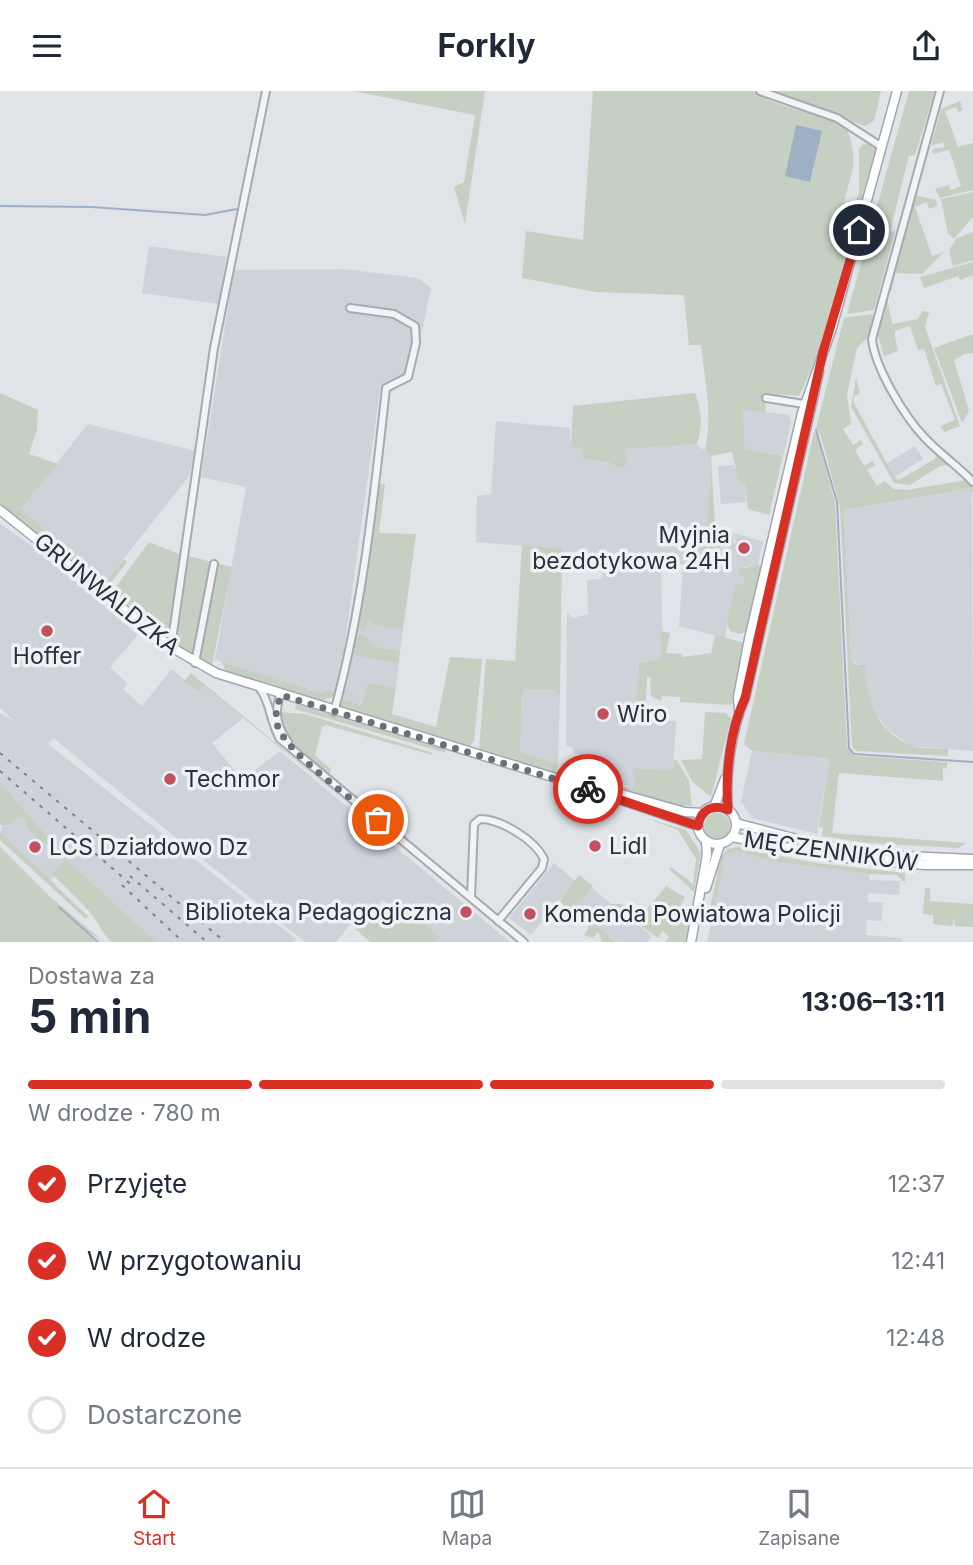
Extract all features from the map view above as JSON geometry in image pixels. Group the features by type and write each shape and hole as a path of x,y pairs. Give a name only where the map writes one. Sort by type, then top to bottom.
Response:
{"main road":[{"path":"697,942 707,883 720,844 732,837 736,823 728,810 728,773 739,711 745,698 808,405 897,91"},
{"name":"GRUNWALDZKA","path":"0,510 195,663 216,674 260,689"},
{"path":"260,689 562,780 685,812 703,813 714,807 728,773"},
{"path":"562,780 698,826 706,841 707,855 691,942"},
{"path":"714,807 728,810"},
{"path":"698,826 703,813"},
{"name":"MĘCZENNIKÓW","path":"736,823 827,847 882,855 973,859"},
{"name":"MĘCZENNIKÓW","path":"732,837 836,857 925,865 973,865"},
{"path":"706,841 720,844"}],"street":[{"path":"172,647 214,348 266,91"},
{"path":"760,91 836,118 881,147"},
{"path":"940,91 872,339 877,363 911,421 923,436 973,482"},
{"path":"334,712 344,678 374,489 386,388 408,377 416,343 415,326 394,313 350,308"},
{"path":"766,398 808,405"},
{"path":"195,663 214,564"},
{"path":"260,689 266,697 275,731 524,942"},
{"path":"281,695 276,707 278,728 294,749"},
{"path":"471,897 474,824 480,819 487,819 517,834 539,851 544,859 542,868 498,921"}],"shaded area":[{"path":"149,246 226,257 219,304 142,293"},
{"path":"343,269 418,278 431,288 412,379 397,386 392,392 380,390 338,692 328,690 320,693 215,660 246,487 201,477 234,270"},
{"path":"743,409 789,415 791,423 783,456 745,449"},
{"path":"496,421 570,428 571,447 582,448 583,459 599,462 611,463 626,449 697,444 711,456 708,519 699,562 703,562 708,549 724,548 736,543 733,533 763,541 758,565 744,567 742,586 735,585 725,638 679,626 683,564 668,564 661,568 663,659 639,663 637,719 676,721 673,770 635,768 634,788 601,778 604,762 573,753 573,748 566,745 567,613 573,618 588,614 587,580 602,579 604,564 581,564 582,551 562,553 561,549 476,542 477,496 491,494"},
{"path":"88,424 196,451 189,476 106,581 20,509"},
{"path":"915,446 923,459 894,477 886,464"},
{"path":"733,465 745,484 746,502 721,504 718,466"},
{"path":"972,488 973,751 911,746 888,730 873,710 864,688 865,668 851,661 844,510"},
{"path":"0,524 39,551 138,635 110,667 127,683 123,689 142,706 172,669 198,692 204,686 243,718 212,743 239,776 245,770 250,774 280,751 510,942 434,942 438,936 429,928 411,914 406,919 383,900 362,917 358,915 336,942 305,942 53,738 48,744 296,939 294,942 156,942 135,925 74,867 0,782 0,713 14,721 0,708"},
{"path":"368,619 376,626 403,630 400,651 373,646 354,636 355,628"},
{"path":"351,655 399,664 396,687 368,683 360,705 342,699"},
{"path":"523,689 556,690 560,695 558,764 520,752"},
{"path":"752,751 830,758 817,834 752,818 741,801"},
{"path":"21,816 29,823 25,827 66,862 49,882 0,833 2,825"},
{"path":"735,851 771,861 869,874 869,880 900,881 899,895 868,893 868,902 883,903 882,921 867,920 866,935 902,938 902,942 707,942 725,855"},
{"path":"554,863 575,881 531,935 509,918"},
{"path":"591,887 624,915 627,912 635,919 634,922 652,936 647,942 617,942 575,907"}],"green space":[{"path":"353,91 485,91 465,224 454,187 464,182 475,115"},
{"path":"593,91 753,91 775,102 847,128 854,160 842,226 852,230 830,315 816,356 799,396 764,393 766,412 743,410 745,449 783,456 769,515 748,509 745,484 739,484 732,452 711,456 705,450 708,411 701,345 689,345 684,295 596,292 522,278 526,231 583,240"},
{"path":"767,91 881,91 874,121 865,126"},
{"path":"909,91 935,91 915,155 909,156 890,231 895,232 874,310 847,314"},
{"path":"960,101 963,110 958,112 956,107 945,111 958,147 973,143 973,190 940,198 935,189 949,185 951,190 961,186 949,150 933,154 932,149 945,147 943,142 931,146 941,109"},
{"path":"863,144 877,145 854,224 849,222 859,192 859,149"},
{"path":"973,192 973,217 954,239 948,233 941,199"},
{"path":"914,195 936,200 937,206 929,209 927,202 915,207 932,256 944,252 922,274 895,273 891,292 888,288"},
{"path":"973,232 973,260 953,266 949,250 957,238"},
{"path":"973,262 973,275 960,280 958,276 924,288 920,277"},
{"path":"887,299 898,351 884,356 877,333"},
{"path":"922,311 929,312 925,327 960,426 944,432 940,426 955,420 941,384 936,386 924,349 918,350 910,326 895,331 895,338 892,324 918,319"},
{"path":"873,314 869,336 857,348 847,394 851,424 843,429 853,445 861,440 863,444 855,450 864,466 873,461 875,465 867,470 877,486 885,481 894,489 907,490 972,479 973,493 971,488 844,510 851,661 856,665 865,665 870,701 889,731 910,745 948,749 948,756 857,751 852,747 840,508 821,436 816,428 844,318"},
{"path":"973,334 973,353 964,354 954,360 969,411 962,423 934,348"},
{"path":"856,378 860,393 854,397 854,403 894,477 899,480 935,459 937,450 953,465 940,466 910,485 894,483 851,407"},
{"path":"0,393 38,410 37,430 29,454 58,464 20,509 106,581 124,559 127,562 109,585 101,585 0,505"},
{"path":"695,393 701,419 697,444 626,449 626,465 618,468 611,463 583,459 582,448 571,447 573,406"},
{"path":"814,432 817,434 835,503 847,747 855,756 947,762 947,768 943,769 943,781 839,773 832,833 966,843 959,848 868,843 822,836 823,828 819,827 830,758 752,751 744,744"},
{"path":"711,456 715,527 732,533 735,549 731,546 708,549 699,563 708,519"},
{"path":"379,484 385,484 379,533 416,534 403,630 376,626 368,619 365,630 355,628"},
{"path":"149,542 184,556 170,641 137,609 118,598 113,591"},
{"path":"522,545 562,549 560,695 556,690 523,689 520,752 558,764 555,773 479,751 486,659 515,661"},
{"path":"188,556 212,562 194,655 176,643"},
{"path":"216,563 232,567 212,665 198,657"},
{"path":"764,566 749,631 740,634 730,631 727,624 735,584 742,585 744,577 738,575 740,569"},
{"path":"661,631 670,633 666,653 682,654 683,657 711,653 715,635 745,643 734,702 730,705 680,702 680,697 662,696 661,701 651,696 650,677 647,677 645,719 636,719 639,663 662,659"},
{"path":"357,634 365,635 373,646 400,651 399,664 352,655"},
{"path":"450,657 482,659 474,741 468,748 340,708 342,699 361,705 368,683 396,687 392,714 436,727"},
{"path":"222,662 320,693 328,690 338,692 337,695 322,701 226,672"},
{"path":"191,673 354,808 204,686 199,692 184,681"},
{"path":"296,704 444,749 446,753 295,709"},
{"path":"279,712 305,714 433,753 432,755 326,725 322,727 315,756 331,769 329,776 285,736"},
{"path":"705,712 726,713 731,719 711,797 692,781 681,760 702,759"},
{"path":"674,760 677,760 689,781 692,806 684,805 683,809 617,786 634,788 634,768 673,770"},
{"path":"0,782 74,867 156,942 112,942 108,938 91,914 52,874 65,861 25,827 28,822 21,816 8,825 0,825"},
{"path":"717,813 726,817 730,826 726,835 717,839 708,835 704,826 708,817"},
{"path":"646,818 686,830 701,853 694,892 669,869 671,867 693,884 696,859 678,830"},
{"path":"0,833 88,916 86,919 0,840"},
{"path":"0,847 48,895 104,942 81,927 96,942 0,942"},
{"path":"738,847 816,863 905,873 905,883 897,875 771,861 735,851 725,855 712,922 707,921 721,857 728,849"},
{"path":"579,875 593,886 575,907 616,942 602,942 598,932 593,938 584,935 589,927 559,902"},
{"path":"666,886 685,897 678,911 691,904 687,942 665,942 669,937 663,931 658,938 611,904 621,904 643,914"},
{"path":"925,888 930,888 930,901 973,904 973,927 955,926 954,917 952,926 933,924 933,915 923,914"},
{"path":"387,904 406,919 411,913 439,936 434,942 370,942 356,929"}],"water":[{"path":"796,125 822,131 810,182 785,176"}],"waterway":[{"path":"0,206 92,207 205,215 237,209"},
{"path":"816,430 837,502 849,748 854,754 973,762"},
{"path":"59,907 98,942"}],"railway":[{"path":"0,753 225,942"},
{"path":"0,771 134,887"},
{"path":"130,876 207,942"},
{"path":"122,885 183,942"}],"way so far":[{"path":"378,820 287,741 278,728 276,716 281,695 588,789"}],"place":[{"name":"Myjnia bezdotykowa 24H","path":"744,548"},
{"name":"Hoffer","path":"47,631"},
{"name":"Wiro","path":"603,714"},
{"name":"Techmor","path":"170,779"},
{"name":"Lidl","path":"595,846"},
{"name":"LCS Działdowo Dz","path":"35,847"},
{"name":"Biblioteka Pedagogiczna","path":"466,912"},
{"name":"Komenda Powiatowa Policji","path":"530,914"}],"route":[{"path":"588,789 698,826 699,819 708,809 717,807 728,810 728,773 739,711 745,698 769,581 823,352 859,230"}]}
